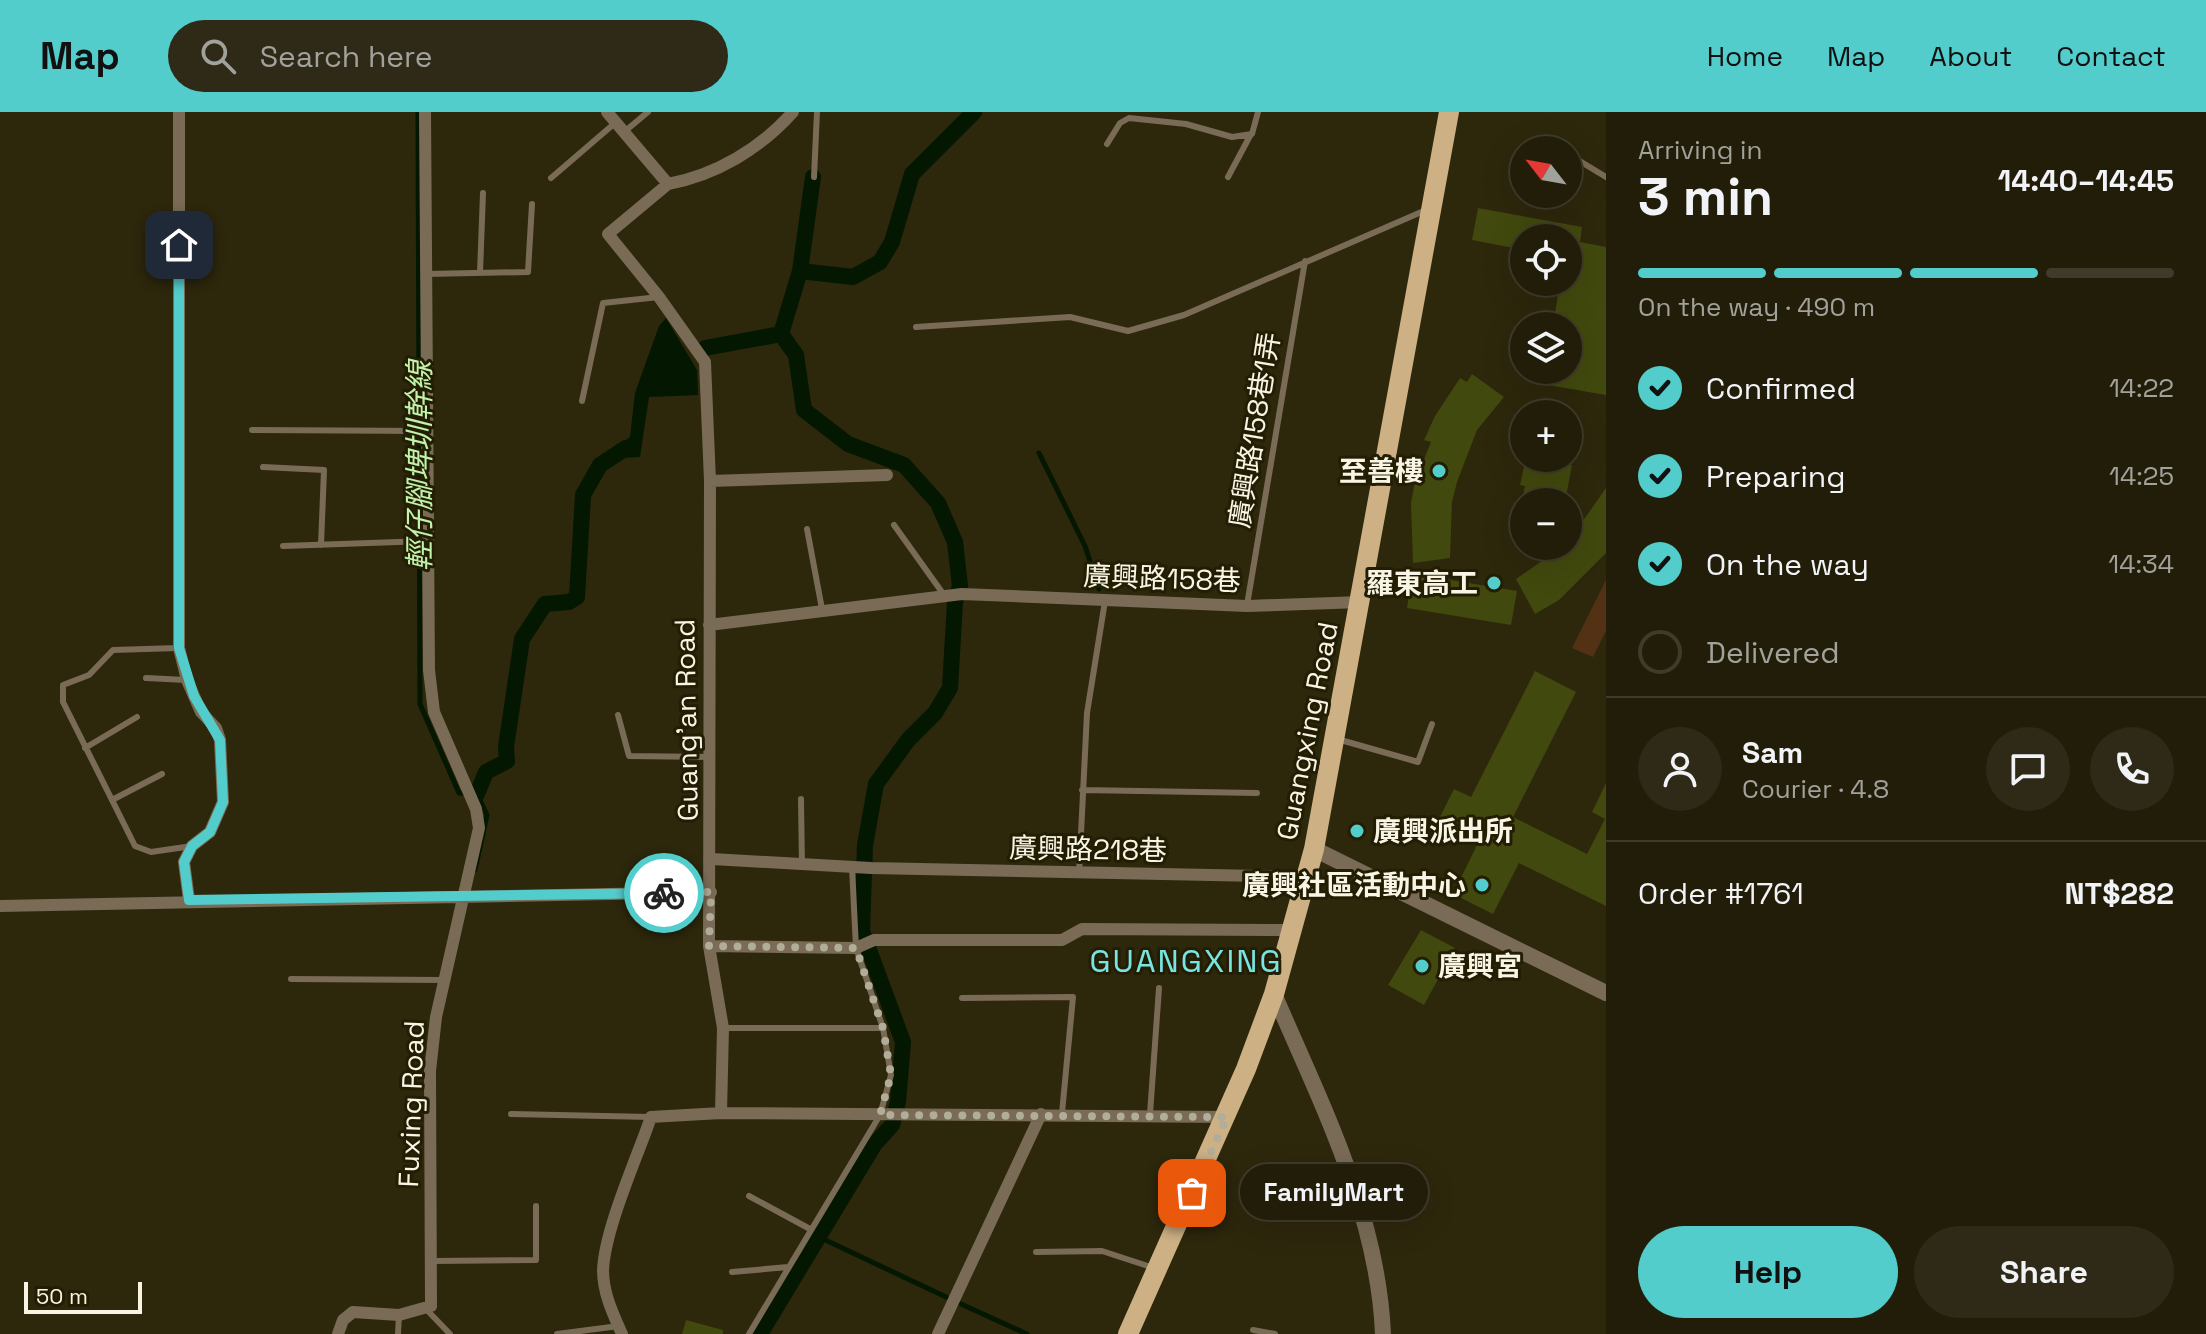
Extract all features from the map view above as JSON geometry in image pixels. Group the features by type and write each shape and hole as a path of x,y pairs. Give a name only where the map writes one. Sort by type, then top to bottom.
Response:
{"main road":[{"name":"Guangxing Road","path":"1128,1334 1227,1117 1274,994 1314,849 1449,112"}],"street":[{"path":"179,112 179,648 187,680 201,712 216,728 220,740 223,802 210,832 192,846 184,862 189,900"},
{"name":"Fuxing Road","path":"425,112 429,670 434,712 476,809 479,828 442,980 430,1071 433,1261 431,1306 426,1309"},
{"path":"615,122 668,184 696,179 767,140 793,112"},
{"name":"Guang'an Road","path":"668,184 608,234 659,297 705,362 710,481 712,859 709,946 723,1028 721,1113"},
{"path":"710,481 887,475"},
{"path":"709,625 944,595"},
{"name":"廣興路158巷","path":"944,595 1247,606 1361,602"},
{"path":"1314,849 1606,993"},
{"path":"712,859 852,867"},
{"name":"廣興路218巷","path":"852,867 1305,877"},
{"path":"0,906 711,892"},
{"path":"709,946 856,948 874,940 1062,940 1082,929 1292,930"},
{"path":"1274,994 1368,1226 1382,1300 1383,1334"},
{"path":"620,1330 608,1303 603,1269 651,1117 721,1113 1062,1113 1227,1117"},
{"path":"938,1334 1041,1114"},
{"path":"338,1334 343,1320 353,1312 399,1315 426,1309"}],"lane":[{"path":"551,178 615,122 648,112"},
{"path":"814,177 817,112"},
{"path":"1228,177 1252,134 1258,112"},
{"path":"1107,144 1120,123 1129,118 1186,124 1232,137 1252,134"},
{"path":"1582,162 1606,177"},
{"path":"480,273 483,193"},
{"path":"426,274 528,272 532,204"},
{"path":"916,327 1070,317 1128,331 1184,315 1432,207"},
{"name":"廣興路158巷1弄","path":"1247,606 1305,261"},
{"path":"582,401 603,303 659,297"},
{"path":"252,430 427,431"},
{"path":"263,467 324,470 321,545"},
{"path":"894,525 944,595"},
{"path":"807,529 822,609"},
{"path":"283,546 428,541"},
{"path":"1079,874 1087,713 1105,601"},
{"path":"179,648 113,650 89,675 63,685 63,702 135,846 151,852 192,846"},
{"path":"146,678 187,680"},
{"path":"618,715 629,756 710,757"},
{"path":"85,748 137,717"},
{"path":"1335,739 1418,762 1432,724"},
{"path":"112,800 162,774"},
{"path":"1082,790 1257,793"},
{"path":"801,799 802,866"},
{"path":"749,1334 880,1115 891,1075 883,1028 856,948 852,867"},
{"path":"291,979 442,980"},
{"path":"1150,1114 1159,988"},
{"path":"962,998 1073,997 1062,1113"},
{"path":"723,1028 883,1028"},
{"path":"511,1114 651,1117"},
{"path":"749,1196 810,1229"},
{"path":"433,1261 536,1260 536,1206"},
{"path":"1036,1252 1102,1251 1157,1270"},
{"path":"732,1272 788,1267"},
{"path":"426,1309 450,1334"},
{"path":"398,1334 399,1315"},
{"path":"557,1334 620,1330"},
{"path":"1253,1330 1275,1334"}],"shaded area":[{"path":"666,318 697,370 698,395 649,397 640,457 599,459 630,437 635,393 659,326"},
{"path":"1606,580 1606,631 1593,657 1572,648"}],"building":[{"path":"1478,208 1566,224 1510,224 1510,247 1472,240"},
{"path":"1582,242 1606,247 1606,395 1542,384 1582,384 1582,312 1555,312 1558,296 1582,296"},
{"name":"至善樓","path":"1472,374 1504,397 1477,430 1457,482 1452,502 1450,558 1413,563 1411,503 1415,482 1431,442 1424,440 1435,416 1460,378 1467,382"},
{"path":"1523,472 1571,472 1568,488 1525,488 1520,485"},
{"path":"1606,488 1606,553 1559,600 1535,614 1516,579 1543,560 1582,560 1582,522"},
{"path":"1414,574 1517,591 1511,625 1407,608 1411,583 1415,584"},
{"path":"1535,671 1576,692 1513,817 1587,854 1605,819 1592,812 1606,783 1606,906 1519,863 1493,914 1453,894 1478,843 1437,823 1454,789 1471,797"},
{"name":"廣興宮","path":"1421,930 1455,948 1424,1005 1388,985"},
{"path":"686,1320 723,1330 723,1334 682,1334"}],"waterway":[{"name":"輕仔腳埤圳幹線","path":"418,112 420,704 459,793 477,794 487,815 475,870"},
{"path":"781,334 800,271 853,277 880,262 892,242 912,174 974,112"},
{"path":"800,271 813,177"},
{"path":"705,348 781,334"},
{"path":"760,1334 874,1145 892,1125 898,1102 903,1042 862,931 865,845 876,784 908,740 935,713 950,688 955,602 960,586 955,542 938,503 904,465 848,444 804,410 796,355 781,334"},
{"path":"477,794 486,772 507,761 506,747 522,639 545,604 569,602 577,597 583,495 600,465 626,448"},
{"path":"1039,453 1085,546 1099,589"},
{"path":"819,1237 946,1297"},
{"path":"961,1304 1027,1334"}],"way so far":[{"path":"664,893 711,892 709,946 856,948 883,1028 891,1075 880,1115 1062,1113 1227,1117 1192,1193"}],"place":[{"name":"至善樓","path":"1439,471"},
{"name":"羅東高工","path":"1494,583"},
{"name":"廣興派出所","path":"1357,831"},
{"name":"廣興社區活動中心","path":"1482,885"},
{"name":"廣興宮","path":"1422,966"},
{"name":"FamilyMart","path":"1192,1193"}],"district":[{"name":"GUANGXING","path":"1186,961"}],"route":[{"path":"179,245 179,648 187,680 201,712 216,728 220,740 223,802 210,832 192,846 184,862 189,900 664,893"}]}
